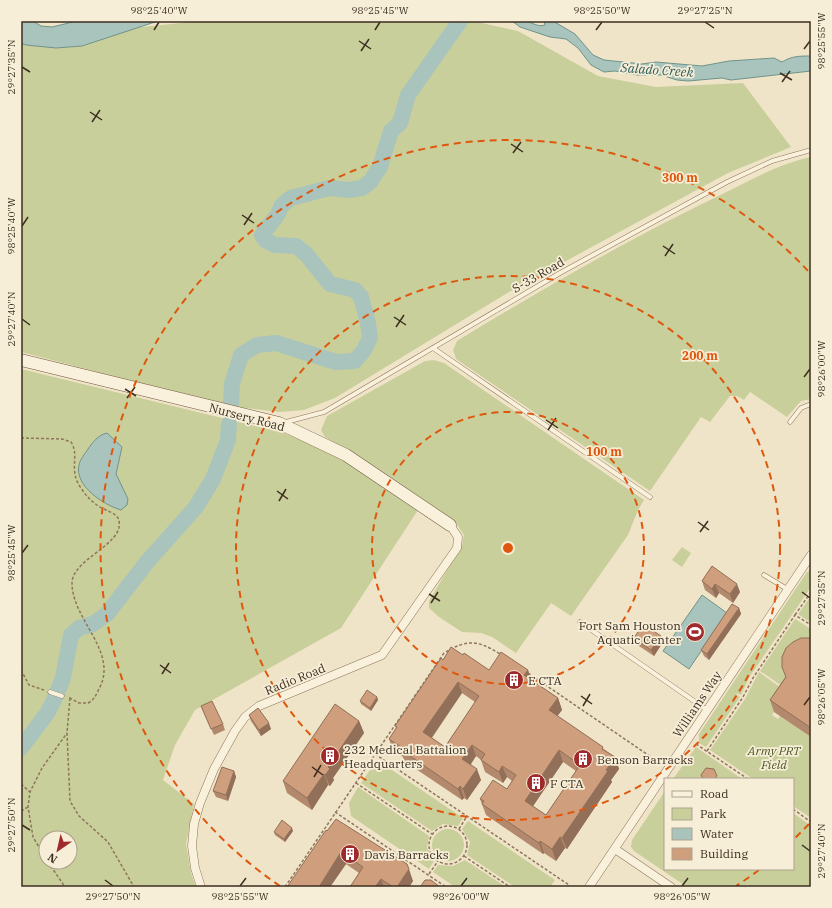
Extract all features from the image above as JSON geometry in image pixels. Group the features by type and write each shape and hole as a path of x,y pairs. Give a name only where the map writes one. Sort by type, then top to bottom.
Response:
{"street":[{"name":"Nursery Road","path":"21,360 279,423 346,454 450,525"},
{"name":"Radio Road","path":"201,887 195,868 192,846 194,824 200,803 214,769 245,717 259,706 382,655 457,548 458,537 450,525"},
{"name":"Williams Way","path":"589,887 811,555"},
{"path":"615,850 671,887"}],"lane":[{"name":"S-33 Road","path":"279,423 324,412 560,273 727,182 772,161 811,150"},
{"path":"433,348 650,497"},
{"path":"790,422 801,408 811,404"},
{"path":"764,575 788,589"},
{"path":"580,622 707,710"},
{"path":"50,692 62,696"}],"path":[{"path":"21,438 62,439 71,442 75,451 73,470 79,486 88,498 99,507 117,516 119,520 116,534 76,572 72,586 85,623 94,638 104,667 105,676 93,701 88,704 79,703 62,696"},
{"path":"707,751 743,697 753,678 811,592"},
{"path":"795,615 811,625"},
{"path":"285,887 444,653 460,644 474,642 485,645 504,658"},
{"path":"21,670 29,685 50,692"},
{"path":"524,671 654,759"},
{"path":"70,698 67,733 70,801 79,816 108,842 134,887"},
{"path":"38,845 33,837 28,807 30,792 50,754 67,733"},
{"path":"694,743 747,778"},
{"path":"375,754 569,885"},
{"path":"355,783 432,834"},
{"path":"22,784 30,792"},
{"path":"21,811 28,807"},
{"path":"794,810 811,822"},
{"path":"336,812 446,887"},
{"path":"459,829 467,816"},
{"path":"447,826 459,829 466,838 468,844 464,856 454,864 447,865 438,861 431,854 429,848 429,841 432,834 440,827 447,826"},
{"path":"464,856 510,887"},
{"path":"428,875 438,861"},
{"path":"53,870 65,887"}],"green space":[{"path":"201,21 473,21 518,31 598,76 656,87 743,83 791,147 728,173 509,292 335,398 304,410 279,412 228,406 21,352 21,43 26,45 56,48 82,46 132,28"},
{"path":"811,157 811,399 801,401 787,417 750,392 744,400 737,396 730,396 710,422 701,417 650,491 456,359 453,350 457,341 581,268 676,217 758,176 784,165"},
{"path":"434,360 444,363 644,500 638,510 628,535 571,616 551,603 516,653 492,637 481,633 462,632 439,617 429,608 429,601 462,545 464,535 456,523 325,437 321,430 327,416 425,361"},
{"path":"21,369 284,433 345,460 418,510 341,628 195,710 175,745 163,780 194,804 186,844 191,873 196,887 21,887"},
{"path":"682,547 691,553 682,567 672,560"},
{"path":"811,570 811,587 750,676 741,695 735,693 740,697 706,747 699,743 699,734 807,572"},
{"path":"811,596 811,623 798,614"},
{"path":"795,619 811,629 811,650 785,688 760,671"},
{"name":"Army PRT Field","path":"759,672 784,690 783,699 772,715 778,719 780,716 811,737 811,818 794,807 794,778 752,778 710,750 745,699"},
{"path":"696,747 741,778 674,778"},
{"path":"379,765 389,768 463,818 458,826 443,824 432,831 361,783 370,770"},
{"path":"358,787 429,836 427,848 434,861 429,869 351,816 349,803"},
{"path":"664,792 664,870 794,870 794,814 811,826 811,887 687,887 634,851 631,847 632,840"},
{"path":"468,821 555,880 550,887 515,887 467,855 470,842 462,829"},
{"path":"445,829 451,829 460,833 464,845 460,857 451,861 445,861 436,857 432,848 432,842 436,833"},
{"path":"465,860 506,887 455,887 433,872 438,865 453,866"}],"water":[{"path":"21,21 33,21 41,26 52,27 77,21 158,21 82,46 56,48 26,45 21,43"},
{"name":"Salado Creek","path":"512,21 524,21 540,26 545,25 544,21 553,21 575,34 593,55 604,60 642,64 656,62 702,66 729,61 774,58 782,62 796,57 811,56 811,71 731,80 722,78 688,81 677,80 661,75 637,75 615,71 604,72 591,65 578,48 566,39 550,37 520,27"},
{"path":"107,433 122,447 116,474 128,499 127,505 121,510 107,504 92,494 81,480 79,473 81,459 88,449 98,437"},
{"name":"Fort Sam Houston Aquatic Center","path":"702,595 727,613 689,669 663,651"}],"building":[{"path":"712,566 737,584 730,594 715,584 712,589 702,581"},
{"path":"732,604 739,608 707,654 701,650"},
{"path":"643,624 661,636 651,650 634,638"},
{"path":"801,638 811,638 811,728 770,700 786,677 782,667 782,657 786,648"},
{"path":"451,647 463,655 464,653 489,670 501,652 528,670 524,675 558,698 549,710 615,757 606,770 608,771 562,838 560,837 552,849 540,841 539,843 482,804 484,801 480,799 493,780 507,789 516,775 502,766 499,772 481,760 485,754 472,745 462,759 477,769 463,789 460,786 458,789 400,749 401,747 389,739 397,727 395,726 441,658 443,660","holes":["458,682 479,696 445,747 423,732","559,750 580,765 546,815 525,801"]},
{"path":"367,690 377,697 370,708 360,701"},
{"path":"212,701 223,724 211,729 201,706"},
{"name":"232 Medical Battalion Headquarters","path":"335,704 359,721 328,767 330,769 325,775 324,774 307,798 283,781"},
{"path":"258,708 269,723 259,730 249,715"},
{"path":"222,767 234,771 226,795 213,791"},
{"path":"706,768 714,769 717,776 716,778 702,778 701,775"},
{"path":"336,819 407,864 409,869 397,887 393,887 381,879 375,887 350,887 363,867 341,852 319,887 287,887 326,830 327,831"},
{"path":"282,820 292,828 284,839 274,832"},
{"path":"425,880 431,880 440,887 420,887"}],"waterway":[{"path":"231,403 232,384 241,355 257,345 276,343 336,362 355,361 364,350 370,338 368,323 361,297 355,290 330,284 306,254 296,246 275,245 265,240 262,235 278,214 282,205 291,198 329,188 349,190 362,188 370,182 380,167 391,131 400,123 408,95 460,21"},
{"path":"21,748 48,712 54,700 63,678 71,635 79,628 93,624 107,614 147,562 196,507 213,479 228,440 229,424"}],"place":[{"name":"Fort Sam Houston Aquatic Center","path":"695,632"},
{"name":"E CTA","path":"514,680"},
{"name":"232 Medical Battalion Headquarters","path":"330,756"},
{"name":"Benson Barracks","path":"583,759"},
{"name":"F CTA","path":"536,783"},
{"name":"Davis Barracks","path":"350,854"}]}
